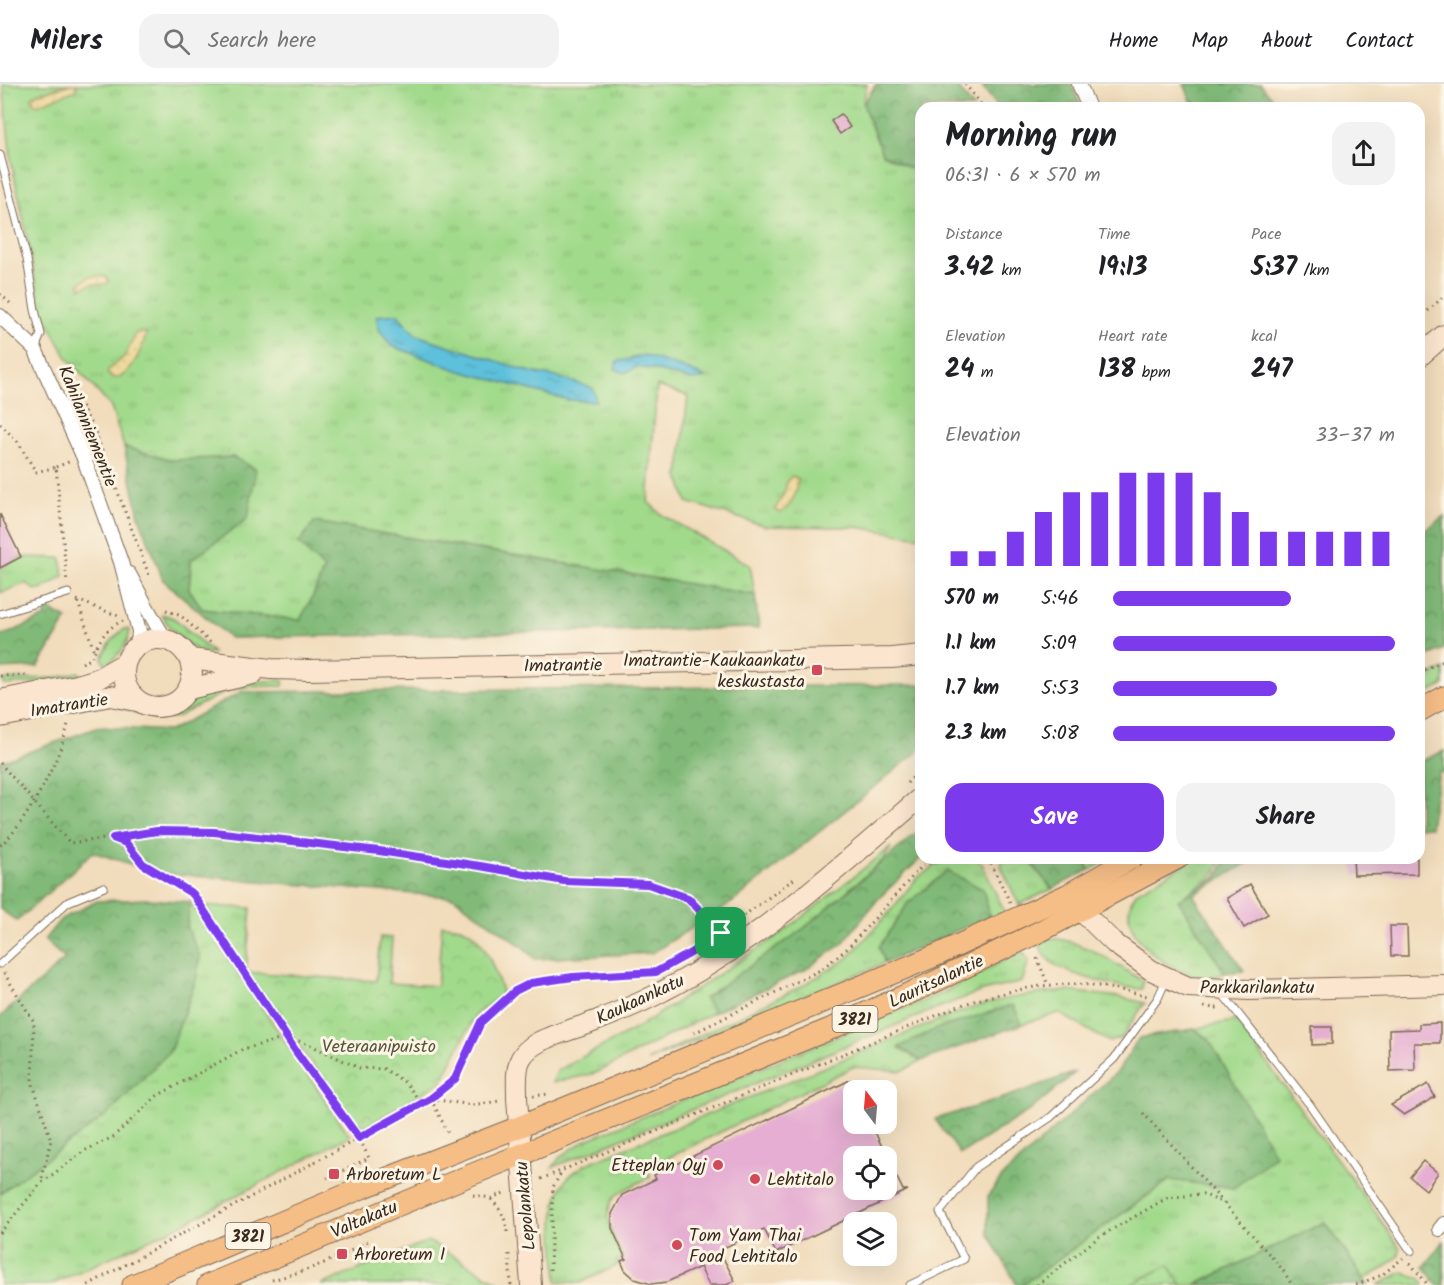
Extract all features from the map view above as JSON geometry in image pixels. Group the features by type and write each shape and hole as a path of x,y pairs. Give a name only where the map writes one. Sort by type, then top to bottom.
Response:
{"main road":[{"path":"1425,708 1444,697"},
{"name":"Lauritsalantie","path":"521,1156 835,1027 1039,932 1073,902 1124,864"},
{"name":"Lauritsalantie","path":"519,1127 1164,864"},
{"name":"Valtakatu","path":"133,1285 362,1188 519,1127"},
{"name":"Valtakatu","path":"208,1285 521,1156"}],"street":[{"path":"1079,84 1086,102"},
{"name":"Kahilanniementie","path":"0,316 35,350 83,456 121,562 139,631 138,644"},
{"path":"1425,352 1444,335"},
{"name":"Kahilanniementie","path":"121,562 150,611 155,624 166,639"},
{"path":"154,639 166,639 180,647 190,659 192,679 183,697 166,707 146,706 137,701 125,684 123,674 125,663 128,655 138,644 154,639"},
{"name":"Imatrantie","path":"190,659 276,669 321,670 892,658 915,656"},
{"name":"Imatrantie","path":"0,700 77,685 97,679 125,663"},
{"name":"Imatrantie","path":"189,689 202,684 276,669"},
{"name":"Imatrantie","path":"0,717 111,696 137,701"},
{"name":"Kaukaankatu","path":"519,1127 516,1068 524,1051 541,1041 662,992 714,962 770,923 840,867 915,801"},
{"name":"Parkkarilankatu","path":"1073,902 1114,943 1151,970 1188,987 1219,990 1444,985"},
{"name":"Lepolankatu","path":"519,1127 531,1285"}],"lane":[{"path":"0,155 27,259 41,334 35,350"},
{"path":"0,614 68,593"},
{"path":"0,965 68,902 104,887"},
{"path":"910,1285 964,1259 940,1212 976,1167 1051,1117 1114,1059 1158,998 1167,977"},
{"path":"1219,990 1310,1105 1408,1254"}],"path":[{"path":"965,84 979,102"},
{"path":"1425,313 1444,296"},
{"path":"0,424 18,442 36,472 56,467 68,593 78,602 129,619 111,626 99,639 91,659 81,664"},
{"path":"78,602 94,652"},
{"path":"1425,669 1444,661"},
{"path":"0,676 35,675"},
{"path":"0,845 10,839 34,801 67,730 69,715"},
{"path":"0,763 70,843 157,831 214,832 379,851 564,881 648,884 688,898 721,933"},
{"path":"904,786 915,776"},
{"path":"113,838 126,843 143,864 193,894 287,1038 359,1138 369,1158 327,1178"},
{"path":"694,1033 820,970 848,948 922,866 927,864"},
{"path":"991,864 1012,904"},
{"path":"697,949 800,874"},
{"path":"1036,958 1048,985"},
{"path":"88,1285 430,1099 455,1079 481,1022 515,991 531,983 573,977 656,972 672,963"},
{"path":"0,965 34,1022 32,1081 51,1140 40,1184"},
{"path":"466,1196 491,1198 524,1186 964,1004 1010,991 1048,985 1086,985 1158,998"},
{"path":"1199,1006 1236,1009"},
{"path":"0,1233 40,1184 84,1151 113,1137 157,1096 243,1048 287,1038 306,1043 359,1068 384,1069 406,1083 422,1104"},
{"path":"430,1099 472,1105 553,1093"},
{"path":"1143,1113 1283,1270 1292,1285"},
{"path":"550,1272 553,1187 562,1170"},
{"path":"1037,1285 1099,1237 1167,1198 1203,1194 1225,1204"},
{"path":"491,1198 506,1220 508,1238"},
{"path":"264,1282 295,1274 358,1247 376,1235"},
{"path":"508,1250 510,1285"},
{"path":"1356,1285 1382,1275 1408,1254 1428,1285"}],"green space":[{"path":"3,84 867,84 863,104 882,154 915,171 915,536 856,527 765,526 687,502 679,477 688,396 657,386 648,502 662,515 750,565 755,595 315,522 324,569 300,620 202,609 189,589 191,560 248,518 233,458 172,460 124,447 111,407 66,356 42,311 11,160"},
{"path":"876,84 955,84 969,102 915,102 915,171 882,154 863,104"},
{"path":"980,84 1071,84 1079,102 994,102"},
{"path":"1184,84 1260,84 1276,102 1192,102"},
{"path":"124,447 172,460 233,457 256,469 248,518 191,560 189,589 202,609 300,620 324,569 299,543 314,522 755,595 759,628 230,638 163,580 139,516"},
{"path":"1444,516 1444,649 1425,657 1425,530"},
{"path":"21,557 61,558 64,576 41,590 33,589 27,583 0,593 0,568"},
{"path":"45,607 67,619 38,667 0,669 0,635 45,617"},
{"path":"162,615 175,619 213,653 198,650 186,642"},
{"path":"125,629 130,630 125,646 106,665 102,659 106,650 114,638"},
{"path":"1444,669 1444,685 1425,695 1425,677"},
{"path":"79,672 81,676 53,682 4,685 3,680 54,678"},
{"path":"283,680 283,686 246,687 226,691 177,717 156,719 117,706 130,706 151,713 165,714 226,686"},
{"path":"915,685 915,754 733,902 652,953 535,959 524,948 453,897 158,873 93,852 17,921 0,909 0,762 99,727 170,731 241,692"},
{"path":"1444,751 1444,773 1439,772 1430,827 1425,827 1425,759"},
{"path":"915,834 915,864 878,899 843,943 805,970 714,1012 704,998 802,930"},
{"path":"891,847 883,860 802,930 705,998 714,1012 596,1073 552,1083 558,1070 637,1028 782,933"},
{"path":"982,864 1005,913 992,919 990,916 879,947 885,963 647,1061 800,987 847,959 917,878 936,865"},
{"path":"1002,864 1032,864 1052,889 1019,905"},
{"path":"1032,864 1086,864 1089,870 1052,889"},
{"path":"1086,864 1101,864 1089,870"},
{"path":"1185,864 1220,864 1212,876 1179,900 1225,973 1208,977 1188,974 1158,958 1145,946 1135,933 1130,919 1130,905 1138,891"},
{"path":"1224,864 1246,864 1193,895 1244,971 1225,973 1178,900 1217,877"},
{"path":"947,871 983,889 990,916 885,963 879,947 908,903"},
{"path":"148,899 190,902 187,928 200,956 196,980 170,1051 108,1114 0,1193 0,1017 65,959 44,940 61,919 97,901"},
{"path":"190,902 350,1136 181,1225 50,1285 0,1285 0,1193 46,1158 170,1051 196,980 200,956 186,928"},
{"path":"205,906 251,908 246,972"},
{"name":"Veteraanipuisto","path":"442,925 457,926 473,934 485,949 503,994 476,1014 441,1082 365,1127 353,1121 246,972 376,981 380,937 392,938 389,983 437,986"},
{"path":"1050,938 1075,943 1098,954 1143,981 1142,989 1094,980 1059,967 1043,953 1038,942"},
{"path":"1022,951 1029,961 1022,982 982,991 945,1005 553,1167 560,1157 584,1141 942,993"},
{"path":"1067,991 1119,997 1145,1003 1121,1038 1109,1042 1059,1013 1022,1024 1013,1005 899,1048 921,1061 902,1071 853,1067 647,1168 651,1177 621,1192 610,1206 609,1224 623,1258 617,1261 618,1265 580,1283 557,1281 554,1229 556,1202 566,1180 584,1165 954,1014 1010,998"},
{"path":"1013,1005 1022,1024 921,1061 899,1047 936,1029"},
{"path":"1236,1020 1400,1248 1399,1256 1383,1269 1364,1279 1325,1222 1195,1285 1022,1285 1170,1180 1234,1188 1208,1038 1194,1029"},
{"path":"1194,1029 1208,1038 1275,1155 1234,1188 1169,1180 1022,1285 1017,1285 988,1233 988,1196 1003,1176 1118,1071 1139,1038"},
{"path":"1076,1072 1032,1109 960,1154 935,1119 998,1100"},
{"path":"1325,1222 1368,1285 1195,1285"},
{"path":"428,1241 498,1282 498,1285 321,1285"},
{"path":"1444,1241 1444,1285 1437,1285 1424,1267"},
{"path":"1169,1265 1182,1285 1130,1285"},
{"path":"1403,1272 1421,1279 1424,1285 1378,1285"}],"sand":[{"path":"77,84 76,90 37,105 34,103 32,98 36,94"},
{"path":"89,277 106,277 109,281 107,284 91,284 81,288 79,284"},
{"path":"136,333 146,333 133,364 121,376 115,378 108,375 108,370 125,356"},
{"path":"792,476 798,479 795,494 789,506 781,513 775,510 785,491 787,481"}],"water":[{"path":"397,314 416,335 531,372 593,388 596,401 568,400 460,371 392,346 380,332 376,316"},
{"path":"644,355 695,372 705,378 691,380 638,367 625,373 615,369 617,362"}],"building":[{"path":"841,114 850,127 840,134 831,121"},
{"path":"0,514 21,557 0,568"},
{"path":"1353,864 1417,864 1417,874 1354,875"},
{"path":"1250,884 1268,914 1244,928 1227,898"},
{"path":"1390,926 1407,926 1408,956 1391,956"},
{"path":"1440,1023 1440,1043 1414,1043 1415,1070 1390,1071 1389,1030 1419,1029 1419,1024"},
{"path":"1312,1027 1332,1027 1332,1044 1312,1045"},
{"name":"Lehtitalo","path":"843,1083 843,1134 876,1134 882,1146 843,1146 843,1200 887,1200 862,1212 843,1212 843,1221 776,1253 764,1229 719,1250 735,1281 726,1285 709,1285 700,1267 667,1282 651,1284 635,1279 625,1270 621,1261 626,1259 612,1228 612,1214 622,1195 656,1179 654,1175"},
{"path":"1428,1084 1435,1097 1404,1115 1391,1105"},
{"path":"1423,1161 1438,1173 1426,1190 1410,1177"},
{"name":"Lehtitalo","path":"897,1178 903,1190 908,1190 897,1195"}],"place":[{"name":"Imatrantie-Kaukaankatu keskustasta","path":"817,670"},
{"name":"Etteplan Oyj","path":"718,1165"},
{"name":"Arboretum L","path":"334,1174"},
{"name":"Lehtitalo","path":"755,1179"},
{"name":"Tom Yam Thai Food Lehtitalo","path":"677,1245"},
{"name":"Arboretum I","path":"342,1254"}],"route":[{"path":"157,831 214,832 379,851 564,881 648,884 688,898 721,933 656,972 573,977 531,983 515,991 481,1022 455,1079 430,1099 359,1138 297,1053 198,905 193,894 143,864 126,843 113,838 157,831"}]}
